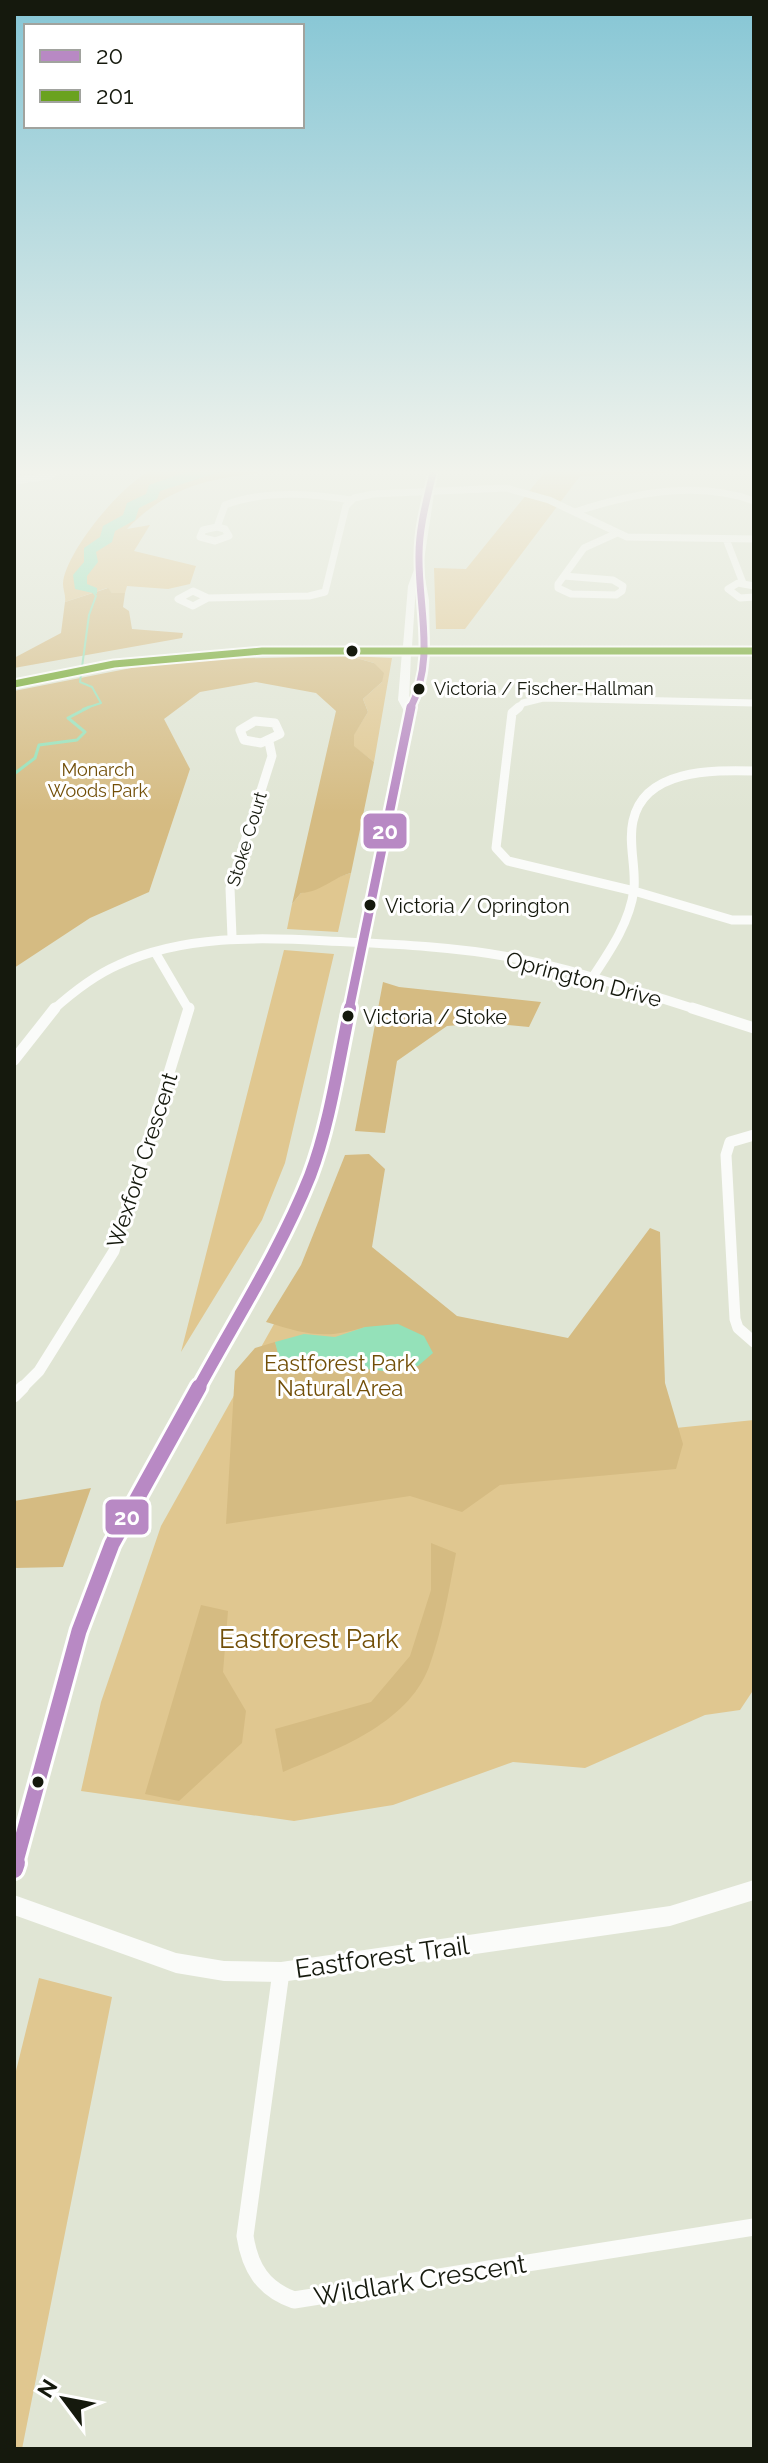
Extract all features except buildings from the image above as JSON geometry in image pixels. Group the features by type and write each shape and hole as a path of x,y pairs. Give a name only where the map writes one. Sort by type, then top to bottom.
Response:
{"main road":[{"path":"409,711 403,700 413,583"},
{"path":"14,1869 79,1631 112,1544 286,1230 310,1175 326,1126 409,711 418,701 425,644 423,583"},
{"path":"14,675 112,659 210,652 410,644 754,643"},
{"path":"425,644 754,651"},
{"path":"14,684 54,670"},
{"name":"Eastforest Trail","path":"14,1905 176,1963 224,1971 281,1972 670,1916 754,1890"}],"street":[{"path":"208,598 309,596 325,592 327,583"},
{"path":"561,583 558,588 571,594 616,595 623,589 616,583"},
{"path":"754,586 743,583 729,586 728,592 740,598 754,597"},
{"path":"754,703 543,698 515,709 496,848 501,855 518,864 634,891 732,920 754,920"},
{"name":"Stoke Court","path":"255,721 275,723 280,734 269,742 250,742 240,736 240,730 255,721"},
{"name":"Stoke Court","path":"232,937 228,905 230,888 272,756 269,742"},
{"path":"592,978 623,923 634,891 633,819 648,794 670,780 698,772 754,771"},
{"name":"Oprington Drive","path":"14,1060 38,1023 83,984 155,952 189,942 232,937 363,943 494,955 592,978 754,1028"},
{"name":"Wexford Crescent","path":"14,1396 39,1371 100,1276 129,1213 189,1007 155,952"},
{"path":"754,1135 737,1138 726,1147 735,1319 738,1328 754,1342"},
{"name":"Wildlark Crescent","path":"281,1972 245,2236 255,2273 267,2288 279,2296 294,2300 754,2227"}],"green space":[{"path":"190,583 168,589 127,586 125,593 112,593 107,588 65,602 63,584"},
{"path":"434,583 500,583 465,629 436,629"},
{"path":"108,588 112,593 125,593 123,607 129,611 132,629 183,633 182,638 14,668 14,658 61,633 65,602"},
{"path":"349,656 392,658 374,762 353,746 354,734 368,712 363,699 382,682 374,663"},
{"name":"Monarch Woods Park","path":"349,656 374,663 384,673 382,682 363,699 368,712 354,735 354,746 374,762 351,873 315,890 301,893 292,904 336,711 316,693 256,682 200,692 164,719 190,769 149,892 90,918 14,968 14,691 172,660"},
{"path":"351,873 338,932 287,929 292,904 301,893"},
{"path":"284,950 334,954 285,1163 262,1220 181,1352"},
{"path":"383,982 399,987 541,1002 529,1027 485,1023 447,1026 397,1061 385,1133 355,1131"},
{"name":"Eastforest Park Natural Area","path":"369,1154 385,1169 372,1247 457,1316 568,1338 650,1228 660,1232 665,1383 683,1444 676,1469 500,1485 462,1512 410,1496 226,1524 235,1371 255,1348 275,1342 280,1358 302,1360 365,1327 315,1334 266,1322 301,1265 345,1155"},
{"name":"Eastforest Park","path":"330,1224 337,1274 656,1430 754,1420 754,1689 740,1710 705,1715 585,1768 513,1762 393,1805 294,1821 81,1791 101,1702 161,1526"},
{"path":"91,1488 63,1567 14,1568 14,1501"},
{"path":"431,1543 456,1553 438,1639 419,1687 404,1705 367,1733 283,1772 275,1729 371,1702 410,1656 431,1590"},
{"path":"201,1605 228,1611 223,1672 246,1711 242,1743 179,1801 145,1794"},
{"path":"39,1978 112,1997 22,2449 14,2449 14,2079"}],"shaded area":[{"path":"398,1324 424,1336 433,1353 418,1366 383,1371 279,1358 275,1342 304,1334 335,1337 365,1327"}],"waterway":[{"path":"80,583 80,586 92,591"},
{"path":"89,707 101,703 92,687 80,682 89,615 96,596 92,591"},
{"path":"14,774 35,758 39,745 77,740 85,732 68,718 89,707"},
{"path":"83,709 89,707"}],"transit line":[{"name":"20","path":"14,1869 79,1631 112,1544 286,1230 310,1175 326,1126 409,711 423,674 425,634 420,583"},
{"name":"201","path":"14,684 114,664 262,651 754,651"}],"place":[{"name":"Victoria / Fischer-Hallman","path":"419,689"},
{"name":"Victoria / Oprington","path":"370,905"},
{"name":"Victoria / Stoke","path":"348,1016"}]}
